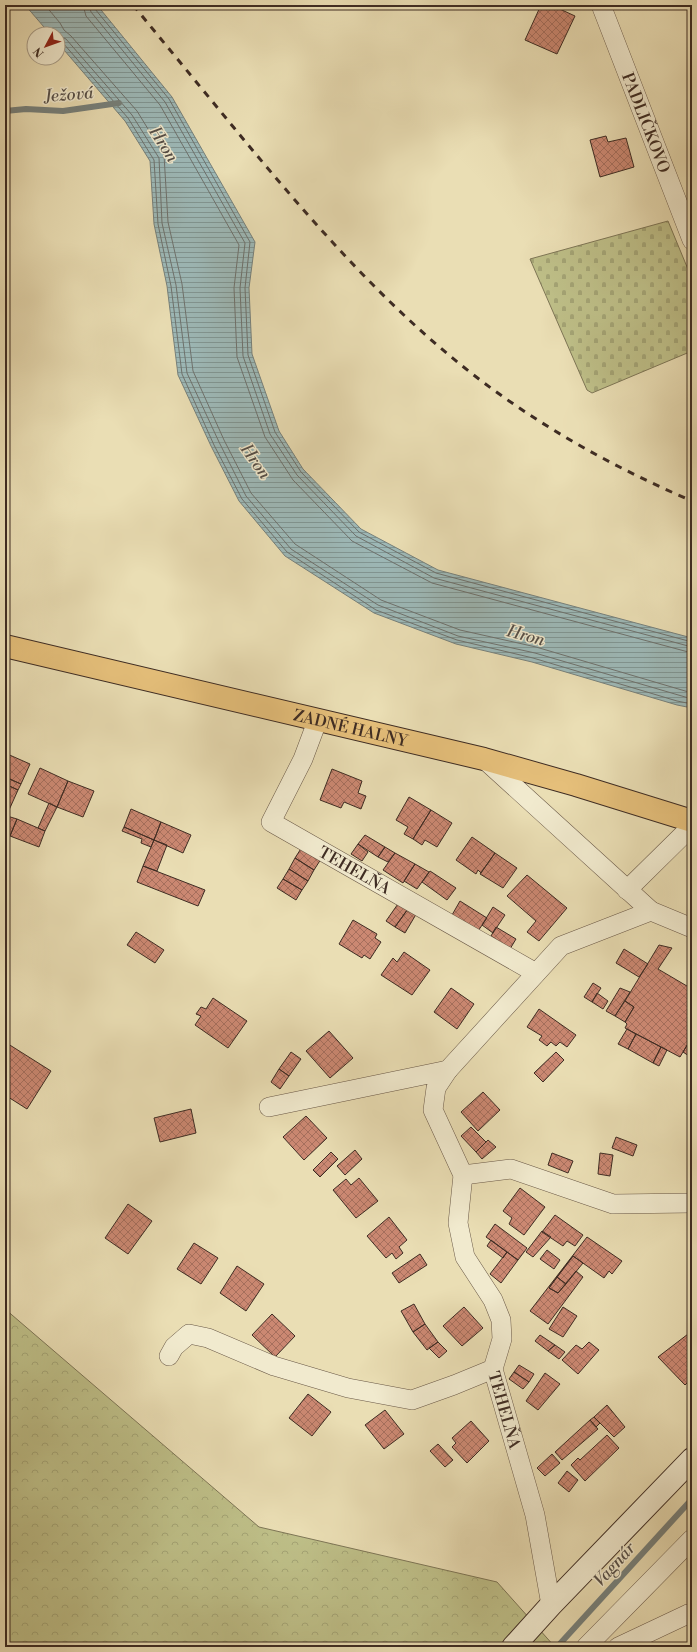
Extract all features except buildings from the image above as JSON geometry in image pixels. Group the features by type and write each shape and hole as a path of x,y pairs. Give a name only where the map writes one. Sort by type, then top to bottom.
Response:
{"main road":[{"name":"ZADNÉ HALNY","path":"5,646 484,759 576,785 692,821"}],"street":[{"name":"PADLIČKOVO","path":"601,5 692,240"},
{"name":"TEHELŇA","path":"318,719 303,759 272,822 536,973"},
{"path":"484,759 651,911 692,928"},
{"path":"627,890 692,826"},
{"path":"651,911 561,946 448,1070 436,1088 433,1110 463,1174 511,1169 613,1204 692,1203"},
{"path":"269,1107 448,1070"},
{"name":"TEHELŇA","path":"463,1174 458,1223 465,1257 493,1300 501,1320 502,1339 493,1369 536,1515 551,1605"},
{"path":"169,1356 174,1347 189,1334 208,1338 274,1366 341,1386 412,1400 493,1369"},
{"path":"522,1644 551,1605 692,1459"},
{"path":"586,1647 692,1539"},
{"path":"618,1647 692,1613"}],"green space":[{"path":"668,221 692,279 692,351 592,393 587,390 530,259"},
{"path":"5,1309 259,1527 497,1582 555,1647 5,1647"}],"water":[{"name":"Hron","path":"25,5 97,5 172,97 255,242 249,288 252,354 279,431 303,469 361,529 438,570 692,638 692,708 677,705 532,662 456,644 374,613 285,556 239,501 211,446 178,375 167,286 154,224 150,161 125,121 66,52 66,26 43,26"}],"waterway":[{"name":"Ježová","path":"5,111 26,109 63,111 119,103"},
{"name":"Vagnár","path":"557,1647 692,1499"}],"railway":[{"path":"133,5 244,140 325,234 382,294 443,350 500,395 552,429 635,475 692,501"}]}
